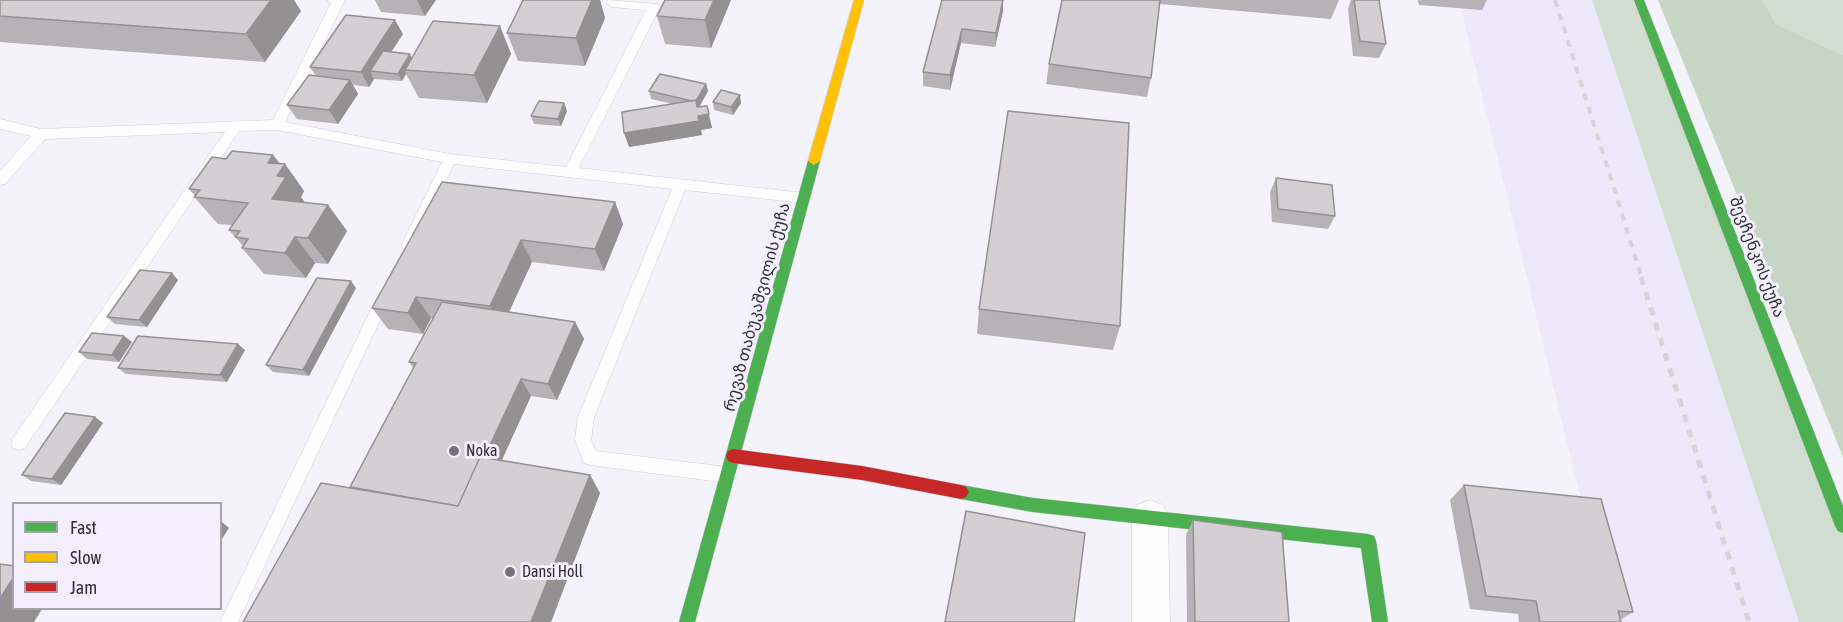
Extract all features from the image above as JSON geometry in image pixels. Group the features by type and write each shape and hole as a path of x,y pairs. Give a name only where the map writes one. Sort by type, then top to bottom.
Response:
{"street":[{"name":"რევაზ თაბუკაშვილის ქუჩა","path":"687,622 859,0"},
{"name":"შევჩენკოს ქუჩა","path":"1639,0 1843,526"},
{"path":"733,456 862,473 1033,505 1368,541 1380,622"},
{"path":"1150,517 1151,622"}],"lane":[{"path":"277,125 339,0 333,0"},
{"path":"571,171 654,7 609,2"},
{"path":"0,124 41,134 277,125 450,159 804,198"},
{"path":"19,443 235,127"},
{"path":"0,180 41,134"},
{"path":"404,256 450,159"},
{"path":"681,183 586,417 583,440 590,458 728,475"},
{"path":"229,622 393,277"}],"shaded area":[{"path":"1459,0 1592,0 1799,622 1611,622"}],"green space":[{"path":"1592,0 1639,0 1843,526 1843,622 1799,622"},
{"path":"1658,0 1763,0 1776,24 1843,55 1843,457"},
{"path":"1763,0 1843,0 1843,55 1776,24"}],"building":[{"path":"0,0 271,0 246,34 0,16"},
{"path":"523,0 592,0 576,38 507,33"},
{"path":"665,0 714,0 705,20 657,16"},
{"path":"942,0 1003,0 996,33 962,29 950,75 923,72"},
{"path":"1062,0 1160,0 1151,78 1049,64"},
{"path":"1354,0 1379,0 1386,44 1360,41"},
{"path":"346,15 395,20 361,72 310,67"},
{"path":"433,21 500,26 474,75 405,70"},
{"path":"383,51 410,54 398,74 370,71"},
{"path":"660,74 706,84 696,101 649,91"},
{"path":"309,75 350,80 329,110 287,105"},
{"path":"721,90 740,95 731,107 713,102"},
{"path":"696,100 697,107 707,106 709,114 698,116 699,121 624,133 622,112"},
{"path":"539,101 564,103 558,119 531,116"},
{"path":"1008,111 1129,123 1120,326 979,309"},
{"path":"232,151 273,155 268,163 285,164 277,176 286,177 272,199 328,205 308,238 295,237 285,253 242,248 248,239 235,237 240,231 229,230 248,203 194,197 200,190 189,189 212,157 226,159"},
{"path":"1276,178 1332,185 1335,216 1278,209"},
{"path":"442,182 615,202 595,249 521,240 490,306 416,297 408,313 372,308"},
{"path":"140,270 172,273 139,320 107,317"},
{"path":"317,278 351,281 303,370 266,365"},
{"path":"442,302 575,322 548,384 521,379 484,458 480,457 458,506 350,487 416,363 409,362"},
{"path":"92,333 124,336 112,355 79,352"},
{"path":"138,336 238,344 220,375 118,368"},
{"path":"65,413 95,417 52,479 22,475"},
{"path":"480,457 590,475 531,622 243,622 321,483 458,506"},
{"path":"1464,485 1601,499 1633,612 1618,611 1621,622 1540,622 1536,601 1486,596"},
{"path":"966,511 1085,533 1074,622 945,622"},
{"path":"1193,520 1282,532 1289,622 1195,622"},
{"path":"0,564 12,566 12,580 0,598"}],"railway":[{"path":"1555,0 1642,278"},
{"path":"1641,277 1749,622"}],"traffic: fast":[{"path":"1639,0 1843,526"},
{"path":"687,622 814,161"},
{"path":"961,492 1033,505 1368,541 1380,622"}],"traffic: slow":[{"path":"814,161 859,0"}],"traffic: jam":[{"path":"733,456 862,473 961,492"}],"place":[{"name":"Noka","path":"454,451"},
{"name":"Dansi Holl","path":"510,572"}]}
